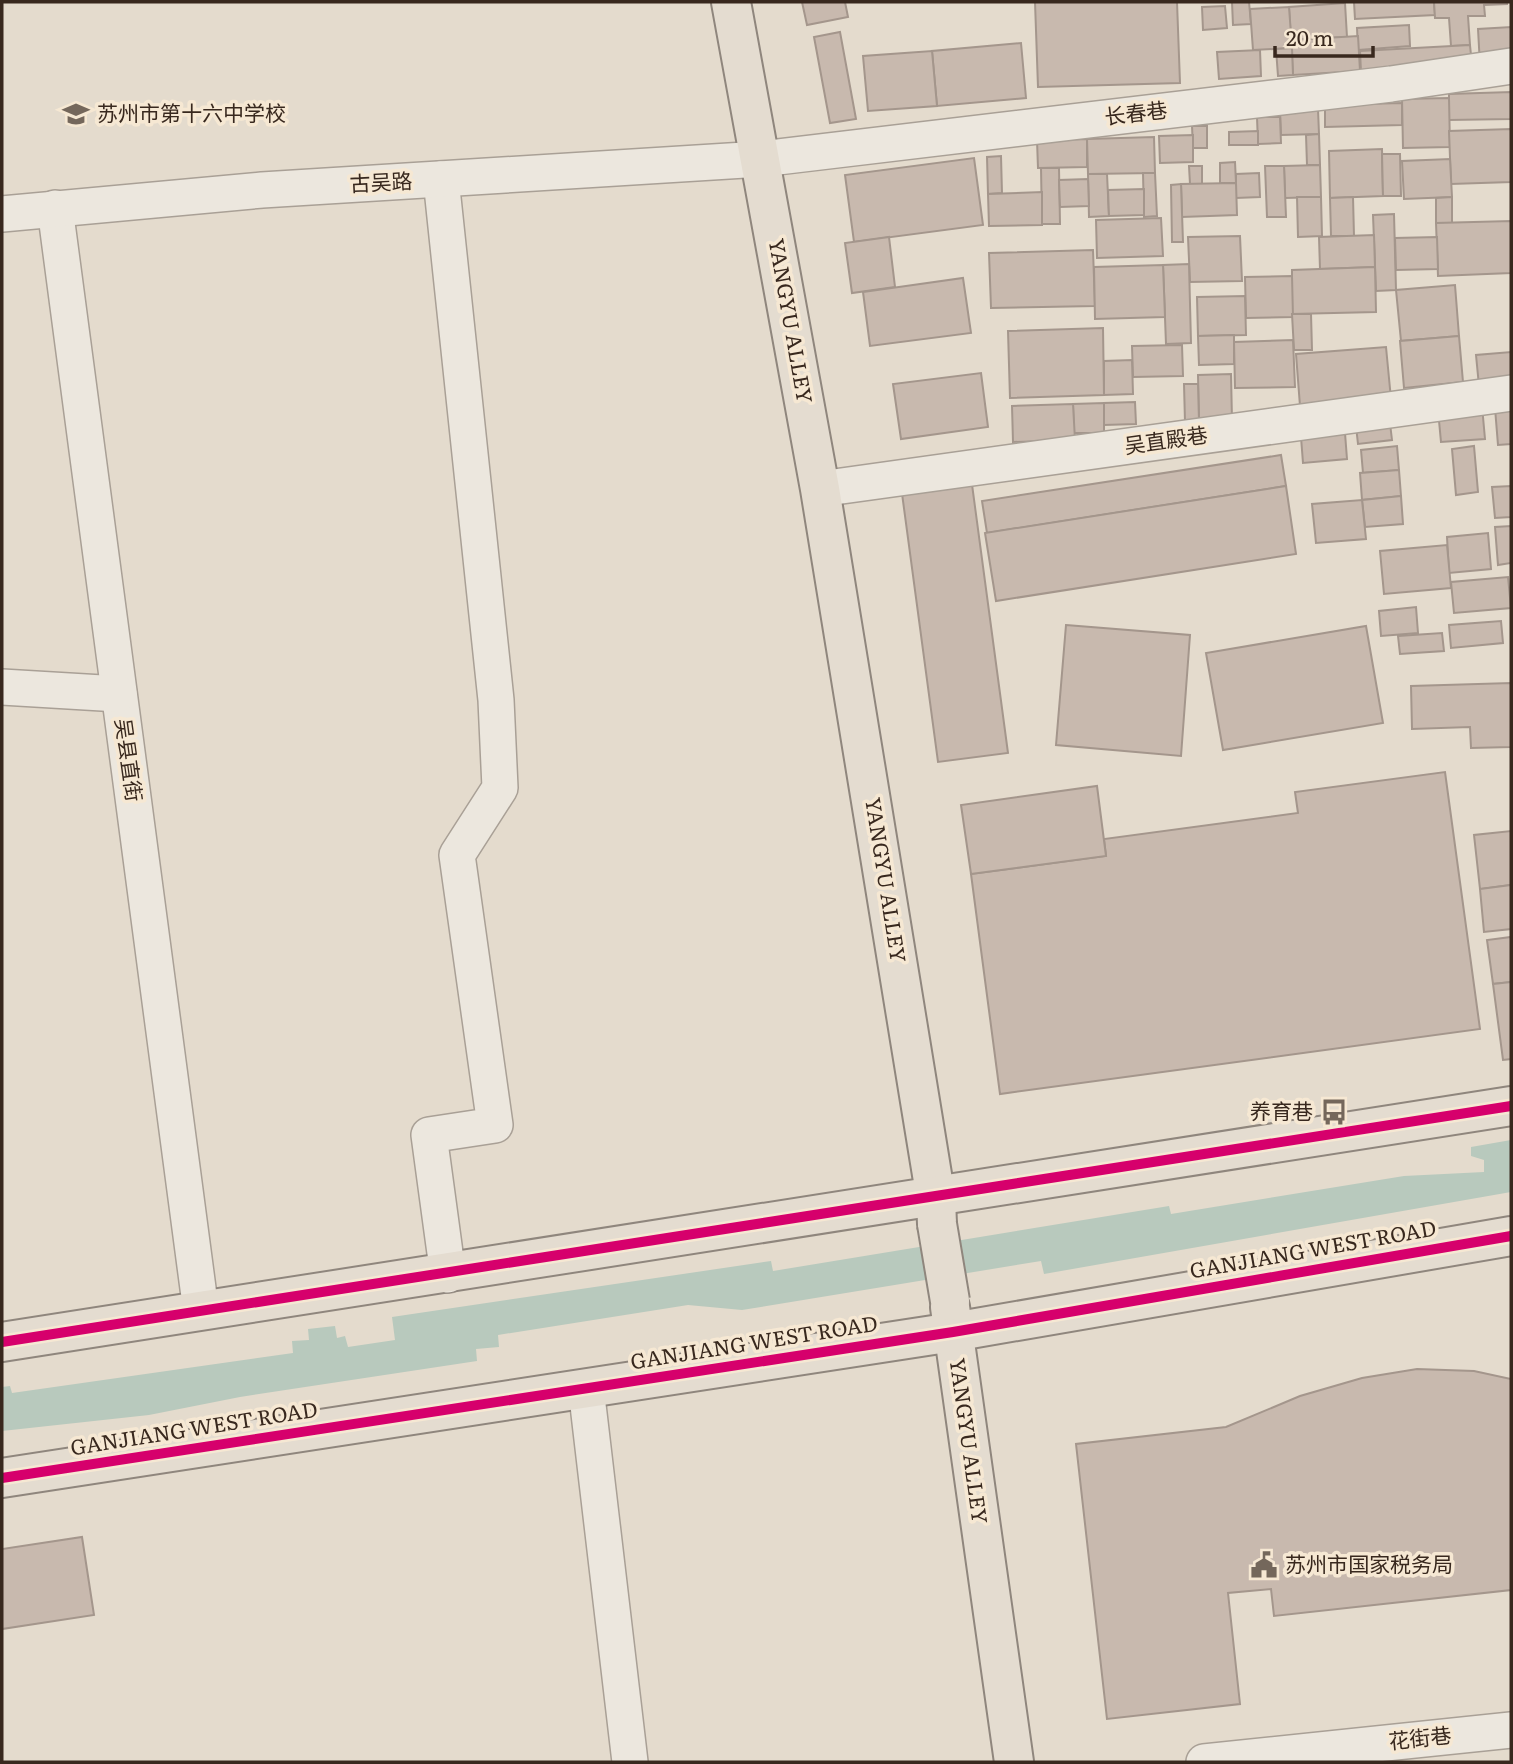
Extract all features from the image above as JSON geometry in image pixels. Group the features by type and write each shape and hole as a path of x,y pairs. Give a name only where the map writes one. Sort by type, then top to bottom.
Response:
{"main road":[{"name":"YANGYU ALLEY","path":"731,2 820,489 936,1211 1014,1762"},
{"path":"2,1342 448,1275 936,1211 1511,1106"},
{"name":"GANJIANG WEST ROAD","path":"2,1478 586,1388 951,1317 1511,1236"}],"street":[{"name":"长春巷","path":"761,159 1391,84 1511,66"},
{"name":"古吴路","path":"2,214 441,179 761,159"},
{"path":"441,179 492,660 500,788 457,855 495,1125 429,1135 448,1275"},
{"name":"吴县直街","path":"55,208 201,1311"},
{"name":"吴直殿巷","path":"820,489 1511,393"},
{"path":"2,687 119,694"},
{"path":"586,1388 629,1762"},
{"name":"花街巷","path":"1204,1762 1511,1730"}],"shaded area":[{"path":"1511,1140 1511,1192 1044,1274 1041,1261 742,1310 688,1305 498,1335 499,1347 476,1349 477,1361 240,1397 149,1415 2,1431 2,1387 10,1386 12,1393 293,1353 292,1341 309,1340 308,1329 335,1326 337,1338 345,1336 348,1347 395,1340 392,1317 771,1261 773,1271 1169,1206 1171,1214 1404,1176 1484,1172 1484,1160 1471,1156 1471,1147"}],"building":[{"path":"802,2 845,2 848,17 807,25"},
{"path":"1035,2 1177,2 1180,83 1038,87"},
{"path":"1232,2 1249,2 1251,24 1233,25"},
{"path":"1354,2 1434,2 1435,15 1355,19"},
{"path":"1434,2 1507,4 1484,5 1485,16 1468,16 1470,45 1451,46 1449,18 1435,18"},
{"path":"1345,3 1347,37 1291,40 1289,7"},
{"path":"1225,6 1227,28 1203,30 1202,7"},
{"path":"1289,7 1292,48 1253,50 1250,9"},
{"path":"1409,25 1410,46 1358,50 1357,28"},
{"path":"1511,27 1511,63 1480,65 1478,29"},
{"path":"840,32 856,119 830,123 814,37"},
{"path":"1358,36 1360,71 1293,75 1291,40"},
{"path":"1021,43 1026,98 937,106 932,51"},
{"path":"1470,45 1472,65 1361,72 1360,51"},
{"path":"1292,48 1293,75 1278,76 1276,49"},
{"path":"1260,50 1261,76 1219,79 1217,52"},
{"path":"932,51 937,106 868,111 863,56"},
{"path":"1511,92 1511,119 1449,120 1449,94"},
{"path":"1449,98 1450,147 1403,148 1402,99"},
{"path":"1402,103 1402,125 1325,127 1325,105"},
{"path":"1318,109 1319,134 1281,135 1280,110"},
{"path":"1257,117 1280,117 1281,143 1258,144"},
{"path":"1192,126 1207,126 1207,148 1193,148"},
{"path":"1511,129 1511,182 1451,184 1449,131"},
{"path":"1258,131 1258,145 1229,145 1229,132"},
{"path":"1319,134 1320,165 1307,165 1306,135"},
{"path":"1193,135 1193,162 1160,163 1159,136"},
{"path":"1154,137 1155,173 1088,174 1087,139"},
{"path":"1087,139 1087,167 1038,168 1037,140"},
{"path":"1382,149 1383,196 1330,198 1329,151"},
{"path":"1382,154 1400,154 1401,196 1383,196"},
{"path":"1001,156 1002,193 988,194 987,157"},
{"path":"974,158 983,225 854,242 845,175"},
{"path":"1450,159 1452,197 1404,199 1402,161"},
{"path":"1235,162 1236,183 1220,183 1220,163"},
{"path":"1320,165 1321,197 1285,198 1284,166"},
{"path":"1189,166 1202,166 1202,184 1190,184"},
{"path":"1265,166 1284,166 1286,217 1267,217"},
{"path":"1041,168 1059,168 1060,224 1042,224"},
{"path":"1143,173 1155,173 1157,216 1144,217"},
{"path":"1259,173 1260,197 1236,198 1236,174"},
{"path":"1088,174 1107,174 1109,216 1089,217"},
{"path":"1088,179 1089,206 1060,207 1059,180"},
{"path":"1236,183 1237,215 1182,217 1181,184"},
{"path":"1181,184 1183,242 1172,242 1171,185"},
{"path":"1144,189 1144,215 1109,216 1108,190"},
{"path":"1042,192 1042,225 989,226 988,194"},
{"path":"1297,197 1321,197 1322,236 1298,237"},
{"path":"1353,197 1354,236 1331,236 1330,198"},
{"path":"1452,197 1452,223 1436,223 1436,198"},
{"path":"1394,214 1396,290 1376,291 1373,215"},
{"path":"1161,218 1163,256 1097,258 1096,220"},
{"path":"1511,221 1511,273 1438,276 1436,223"},
{"path":"1374,235 1375,267 1320,269 1319,237"},
{"path":"1240,236 1242,281 1190,282 1188,237"},
{"path":"889,237 895,287 852,293 845,243"},
{"path":"1437,237 1438,269 1396,270 1395,238"},
{"path":"1093,250 1095,306 991,308 989,253"},
{"path":"1189,264 1191,343 1166,344 1163,265"},
{"path":"1163,265 1165,317 1095,319 1094,267"},
{"path":"1375,267 1376,312 1292,314 1292,270"},
{"path":"1292,276 1293,317 1246,318 1245,277"},
{"path":"963,278 971,333 870,346 863,292"},
{"path":"1455,285 1459,336 1401,341 1396,290"},
{"path":"1245,296 1246,335 1198,336 1197,297"},
{"path":"1292,314 1311,314 1312,350 1294,350"},
{"path":"1103,328 1104,395 1010,398 1008,331"},
{"path":"1234,335 1234,364 1199,365 1198,336"},
{"path":"1459,336 1463,382 1404,388 1400,341"},
{"path":"1293,340 1295,387 1235,388 1234,342"},
{"path":"1182,345 1183,376 1133,377 1132,346"},
{"path":"1386,347 1391,399 1300,406 1296,354"},
{"path":"1511,352 1511,383 1479,386 1476,355"},
{"path":"1132,360 1133,394 1104,395 1104,361"},
{"path":"981,373 988,427 901,439 893,384"},
{"path":"1231,374 1232,420 1199,421 1198,375"},
{"path":"1184,384 1198,384 1199,421 1185,422"},
{"path":"1135,402 1136,424 1104,425 1104,403"},
{"path":"1104,403 1104,433 1074,433 1073,404"},
{"path":"1073,404 1075,440 1013,442 1012,406"},
{"path":"1482,406 1485,439 1441,442 1438,410"},
{"path":"1511,407 1511,444 1498,445 1495,408"},
{"path":"1389,415 1392,440 1358,444 1355,417"},
{"path":"1345,433 1347,459 1303,463 1301,437"},
{"path":"1397,446 1399,470 1363,473 1361,450"},
{"path":"1474,446 1478,492 1456,495 1452,449"},
{"path":"1281,455 1286,486 987,533 982,501"},
{"path":"1399,470 1401,496 1362,500 1360,473"},
{"path":"971,477 1008,753 938,762 901,486"},
{"path":"1286,486 1296,554 996,601 985,533"},
{"path":"1511,486 1511,517 1495,518 1492,487"},
{"path":"1401,496 1403,524 1365,527 1362,500"},
{"path":"1362,500 1366,539 1316,543 1312,504"},
{"path":"1511,526 1511,563 1498,565 1495,527"},
{"path":"1488,533 1491,569 1449,573 1447,537"},
{"path":"1447,545 1451,588 1384,594 1380,551"},
{"path":"1508,577 1511,608 1454,613 1451,582"},
{"path":"1416,607 1418,633 1381,636 1379,611"},
{"path":"1501,621 1503,643 1451,648 1449,625"},
{"path":"1066,625 1190,635 1181,756 1056,745"},
{"path":"1366,626 1383,723 1223,750 1206,653"},
{"path":"1442,633 1444,651 1400,654 1398,636"},
{"path":"1511,683 1511,747 1471,748 1470,727 1412,729 1411,686"},
{"path":"1445,772 1480,1029 1000,1094 971,874 1106,856 1104,839 1298,813 1295,792"},
{"path":"1097,786 1106,856 971,874 961,805"},
{"path":"1511,831 1511,885 1480,889 1474,835"},
{"path":"1511,885 1511,929 1484,932 1480,889"},
{"path":"1511,937 1511,982 1493,984 1487,940"},
{"path":"1511,982 1511,1059 1503,1060 1493,984"},
{"path":"1417,1369 1474,1371 1511,1379 1511,1590 1274,1616 1271,1589 1228,1593 1240,1704 1107,1719 1076,1444 1226,1427 1300,1396 1362,1378"},
{"path":"82,1537 94,1615 2,1629 2,1549"}],"cycle path":[{"path":"2,1342 1511,1106"},
{"path":"2,1478 953,1332 1511,1236"}],"place":[{"name":"苏州市第十六中学校","path":"76,114"},
{"name":"养育巷","path":"1334,1112"},
{"name":"苏州市国家税务局","path":"1264,1565"}]}
